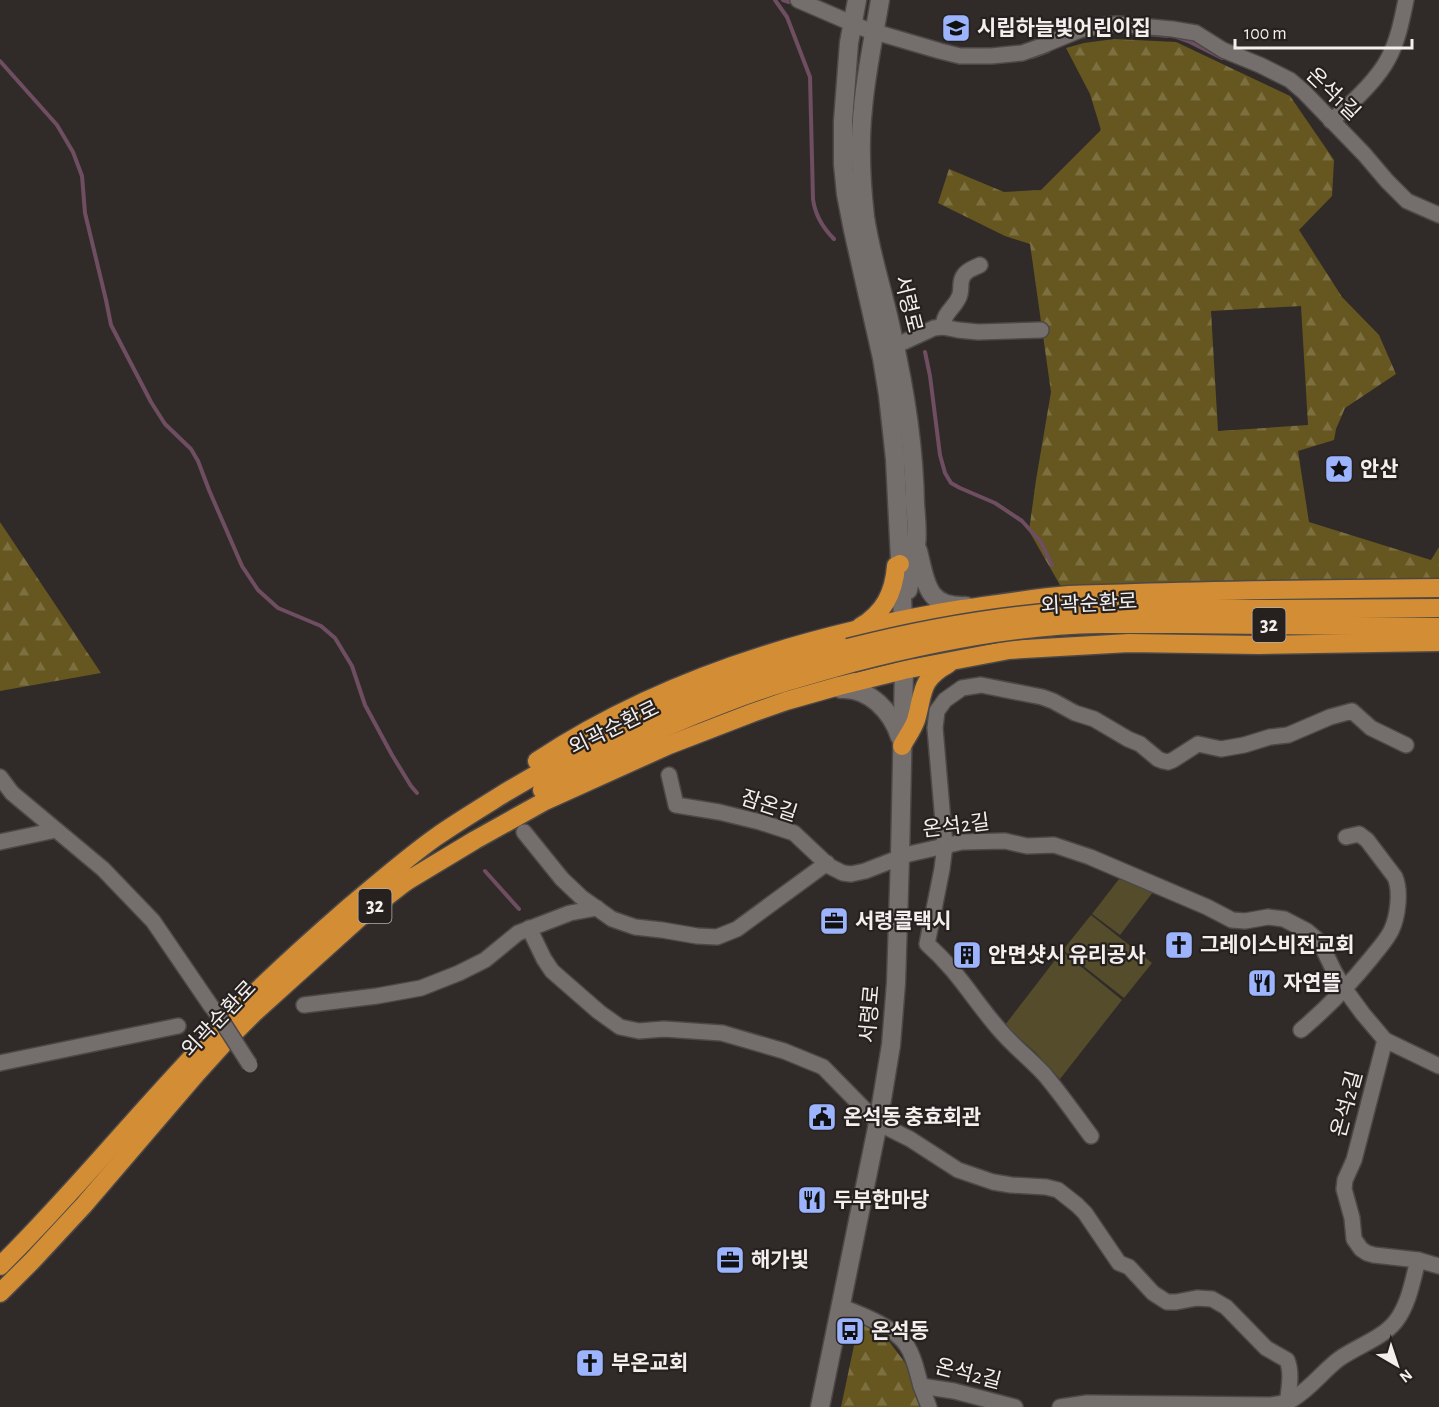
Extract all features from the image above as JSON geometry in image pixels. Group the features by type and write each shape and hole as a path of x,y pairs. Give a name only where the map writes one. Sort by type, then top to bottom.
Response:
{"highway":[{"path":"849,648 885,605 893,588 896,566 905,551"},
{"path":"849,648 903,619 1013,601 1070,595 1214,590 1439,588"},
{"name":"외곽순환로","path":"1103,617 1141,608 1439,608"},
{"name":"외곽순환로","path":"0,1266 216,1032 321,932 438,836 557,762 646,718 750,676 797,661 910,633 987,619 1049,612 1175,624 1439,627"},
{"path":"402,884 509,820 585,783 712,728 786,701 904,670 1009,650 1129,643 1259,645 1439,642"},
{"name":"외곽순환로","path":"0,1293 84,1205 225,1042 318,954 402,884 509,810 587,766 643,737 724,703 796,678 849,648"},
{"path":"902,746 916,722 923,690 929,678 939,669 958,659"}],"street":[{"path":"798,0 864,28"},
{"name":"서령로","path":"820,1407 878,1123 891,1045 900,857 905,551 915,482 912,449 895,346 870,248 865,216 861,136 866,84 864,28 857,0"},
{"name":"서령로","path":"880,0 864,28 846,82 842,140 846,194 888,395 905,551 903,619"},
{"path":"1331,121 1357,96 1387,60 1394,46 1406,0"},
{"name":"온석1길","path":"864,28 951,54 969,56 1008,55 1030,51 1080,30 1096,26 1117,24 1190,31 1223,50 1260,64 1290,80 1407,201 1439,214"},
{"path":"846,82 866,84"},
{"path":"943,327 947,313 960,296 963,276 980,265"},
{"path":"895,346 934,328 943,327 978,332 1041,330"},
{"path":"905,551 933,596 945,604 966,606 968,609"},
{"path":"1091,1136 1060,1094 996,1026 946,961 927,944 945,845 934,728 938,709 945,700 956,691 969,686 981,685 1053,701 1075,713 1094,719 1140,744 1164,762 1175,760 1198,744 1221,749 1244,745 1270,737 1288,735 1330,717 1352,711 1371,728 1406,746"},
{"path":"839,686 842,689 855,689 881,705 895,725 902,746"},
{"name":"잠온길","path":"669,775 676,805 759,822 794,832 836,870 850,874 866,871 900,857"},
{"path":"0,777 12,794 103,869 153,921 250,1065"},
{"path":"0,842 56,830"},
{"path":"524,832 562,879 612,919 635,927 697,936 717,937 737,929 827,863"},
{"path":"1301,1030 1361,970 1388,936 1395,920 1398,903 1396,879 1367,840 1359,834 1346,837"},
{"name":"온석2길","path":"900,857 945,845 981,841 1005,841 1027,846 1054,845 1090,857 1208,907 1232,920 1245,921 1268,917 1284,919 1314,936 1344,988 1385,1040 1354,1160 1345,1180 1344,1189 1352,1218 1354,1239 1361,1249 1370,1254 1418,1260"},
{"path":"304,1005 421,988 485,960 518,933 529,928 570,913 597,908"},
{"path":"529,928 552,971 620,1027 639,1030 664,1029 722,1033 784,1051 824,1067 878,1123 910,1139 957,1170 993,1182 1055,1189 1067,1196 1085,1213 1119,1263 1129,1267 1160,1299 1167,1302 1197,1298 1212,1299 1232,1312 1266,1348 1287,1359 1290,1382 1287,1404"},
{"path":"0,1063 178,1026"},
{"path":"1385,1040 1439,1066"},
{"path":"1060,1407 1087,1403 1287,1404 1341,1358 1380,1335 1395,1322 1404,1306 1418,1260 1439,1266"},
{"name":"온석2길","path":"842,1306 889,1329 902,1339 913,1357 921,1386 954,1391 1015,1407"},
{"path":"921,1386 929,1407"}],"shaded area":[{"path":"1119,879 1153,892 1120,935 1092,914"},
{"path":"1091,915 1152,963 1124,998 1063,950"},
{"path":"1062,951 1122,1000 1060,1079 1005,1025"}],"green space":[{"path":"1114,39 1176,42 1290,96 1334,160 1332,196 1299,230 1342,297 1379,335 1396,374 1345,408 1334,440 1298,451 1309,522 1431,560 1439,547 1439,583 1421,585 1060,585 1029,531 1051,392 1030,244 1005,236 938,203 949,169 1004,192 1041,190 1101,130 1090,94 1066,48","holes":["1301,306 1308,425 1218,431 1211,311"]},
{"path":"0,522 101,673 0,691"},
{"path":"859,1322 888,1340 906,1364 921,1407 841,1407"}],"waterway":[{"path":"775,0 787,17 810,77 813,199 820,221 834,239"},
{"path":"783,0 789,2"},
{"path":"1118,31 1167,36"},
{"path":"1177,37 1222,58"},
{"path":"1033,57 1049,51"},
{"path":"0,61 57,125 73,152 82,176 85,213 111,325 165,424 191,449 198,461 242,566 258,590 278,608 321,626 335,638 352,666 365,705 392,755 417,793"},
{"path":"925,352 940,455 945,473 951,483 995,503 1022,521 1041,542 1052,565"},
{"path":"485,871 519,909"}],"place":[{"name":"시립하늘빛어린이집","path":"956,28"},
{"name":"안산","path":"1339,469"},
{"name":"서령콜택시","path":"834,921"},
{"name":"그레이스비전교회","path":"1179,945"},
{"name":"안면샷시 유리공사","path":"967,955"},
{"name":"자연뜰","path":"1262,983"},
{"name":"온석동 충효회관","path":"822,1117"},
{"name":"두부한마당","path":"812,1200"},
{"name":"해가빛","path":"730,1260"},
{"name":"온석동","path":"850,1331"},
{"name":"부온교회","path":"590,1363"}]}
